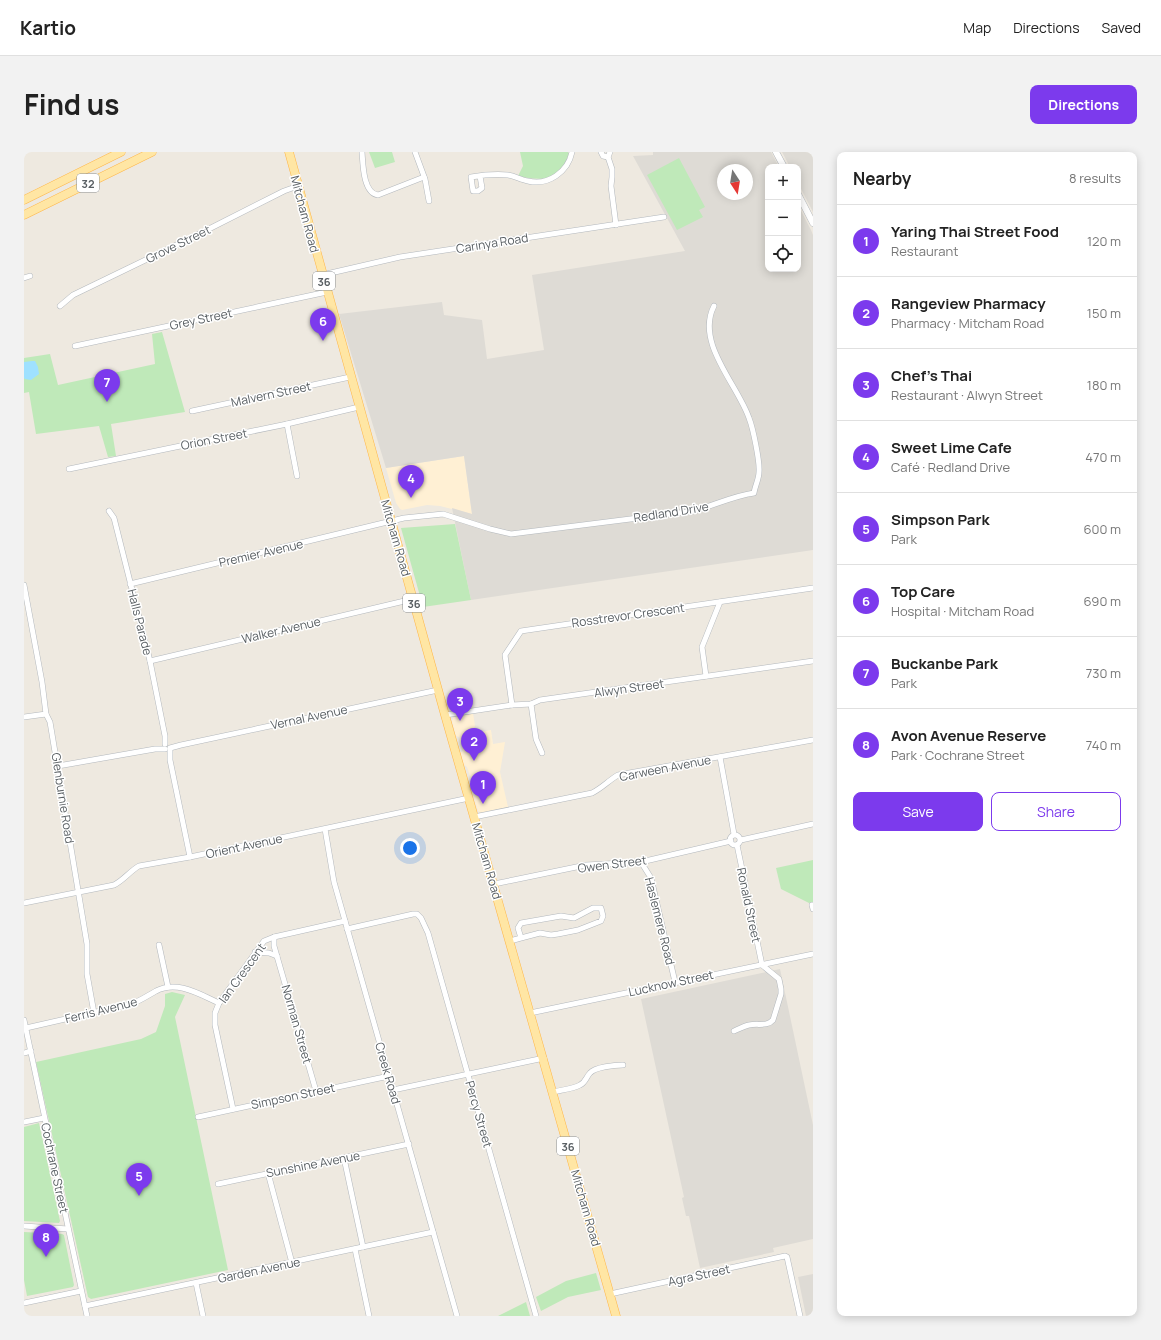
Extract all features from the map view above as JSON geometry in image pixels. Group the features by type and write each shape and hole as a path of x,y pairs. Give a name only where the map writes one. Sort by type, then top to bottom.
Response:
{"main road":[{"name":"32","path":"24,200 121,152"},
{"name":"32","path":"24,215 152,152"},
{"name":"Mitcham Road","path":"288,152 445,715 544,1058 616,1316"}],"street":[{"path":"362,152 363,170 369,190 374,194 378,195 424,177"},
{"path":"415,152 424,177 429,201"},
{"path":"480,176 509,176 536,182 557,176 568,164 572,152"},
{"path":"601,152 603,156 609,154 612,169 611,186 616,224"},
{"path":"776,152 782,164"},
{"name":"Grove Street","path":"60,306 73,295 284,191 298,186"},
{"path":"801,200 813,223"},
{"name":"Carinya Road","path":"322,275 400,257 664,217"},
{"path":"24,278 30,276"},
{"name":"Grey Street","path":"75,346 327,292"},
{"name":"Redland Drive","path":"391,522 418,516 444,514 490,529 511,534 694,510 713,506 733,497 754,493 759,472 756,446 750,418 714,350 710,335 710,313 714,306"},
{"name":"Malvern Street","path":"192,412 350,377"},
{"name":"Orion Street","path":"69,469 287,424 359,407"},
{"path":"287,424 297,476"},
{"name":"Halls Parade","path":"109,511 114,518 150,661 190,857"},
{"name":"Premier Avenue","path":"130,584 391,522"},
{"name":"Glenburnie Road","path":"24,585 42,682 46,714 50,722 58,766 87,944 87,974 94,1013"},
{"name":"Rosstrevor Crescent","path":"512,705 505,654 521,631 813,588"},
{"name":"Walker Avenue","path":"150,661 413,599"},
{"path":"706,676 702,647 720,602"},
{"name":"Alwyn Street","path":"445,715 512,705 531,704 540,700 813,661"},
{"name":"Vernal Avenue","path":"58,766 181,745 438,690"},
{"path":"531,704 536,739 542,754"},
{"path":"24,717 46,714"},
{"name":"Carween Avenue","path":"474,817 592,792 600,789 607,782 618,775 813,740"},
{"path":"720,757 734,834 731,836 730,841 733,844 736,845 740,840 813,824"},
{"name":"Orient Avenue","path":"24,903 114,885 139,866 190,857 469,798"},
{"name":"Creek Road","path":"325,829 334,882 457,1316"},
{"path":"734,834 739,836 740,840"},
{"name":"Owen Street","path":"494,884 586,866 641,862 730,841"},
{"name":"Ronald Street","path":"736,845 762,965"},
{"name":"Haslemere Road","path":"641,862 651,878 675,982"},
{"path":"510,942 540,933 558,934 578,930 601,921 603,912 601,908 597,907 574,918 561,916 521,923 518,926 521,938"},
{"name":"Percy Street","path":"347,929 417,914 421,918 428,933 536,1316"},
{"name":"Ian Crescent","path":"233,1109 215,1025 215,1014 219,1003 264,941 274,937 345,921"},
{"name":"Norman Street","path":"274,937 274,946 316,1092"},
{"path":"159,945 168,987 176,986 183,988 219,1003"},
{"path":"255,952 269,953 277,956"},
{"name":"Lucknow Street","path":"530,1013 813,954"},
{"path":"734,1031 750,1024 767,1024 774,1020 782,989 779,979 762,965"},
{"name":"Ferris Avenue","path":"26,1028 131,1004 168,987"},
{"name":"Cochrane Street","path":"24,1020 87,1316"},
{"path":"24,1053 31,1051"},
{"path":"393,1090 544,1058"},
{"path":"553,1092 580,1085 587,1079 590,1073 595,1070 614,1065 623,1065"},
{"name":"Simpson Street","path":"198,1116 389,1076"},
{"path":"24,1122 44,1118"},
{"name":"Sunshine Avenue","path":"218,1184 409,1144"},
{"path":"344,1158 363,1247"},
{"path":"268,1173 292,1263"},
{"path":"24,1226 68,1229"},
{"name":"Garden Avenue","path":"85,1306 434,1232"},
{"path":"355,1249 368,1316"},
{"name":"Agra Street","path":"610,1294 782,1256 787,1257 800,1316"},
{"path":"196,1283 203,1316"},
{"path":"24,1303 81,1291"}],"shaded area":[{"path":"653,152 771,152 777,164 765,164 765,272 801,272 801,211 811,230 813,235 813,550 471,600 452,508 472,514 464,456 386,468 339,314 442,302 444,315 482,320 487,359 544,350 532,275 685,251 633,156 653,155"},
{"path":"782,152 813,152 813,212 801,189 801,164 788,164"},
{"path":"464,456 472,514 440,506 427,505 402,510 400,509 396,503 386,468"},
{"path":"473,713 475,726 474,728 470,729 471,733 491,730 493,744 505,742 500,772 508,807 481,813 478,811 471,788 473,785 467,767 463,764 460,752 463,750 459,737 456,736 452,721 456,715"},
{"path":"780,969 813,1125 813,1239 773,1248 774,1252 700,1268 689,1216 686,1216 682,1198 684,1197 641,999"},
{"path":"813,1274 813,1316 806,1316 798,1277"}],"green space":[{"path":"369,152 392,152 395,162 375,168"},
{"path":"520,152 568,152 569,154 563,168 559,173 548,178 536,179 518,176 523,166"},
{"path":"679,158 705,207 699,210 703,217 677,230 647,175"},
{"path":"162,332 185,412 111,424 116,456 108,457 99,426 36,434 29,392 24,393 24,358 50,354 58,385 155,364 152,334"},
{"path":"455,524 471,600 423,607 401,528"},
{"path":"813,860 813,902 809,903 781,889 776,868"},
{"path":"172,992 185,995 175,1017 228,1270 91,1299 88,1297 36,1062 141,1039 156,1032 165,1006 165,994"},
{"path":"39,1123 60,1221 59,1223 24,1221 24,1127"},
{"path":"24,1232 64,1235 74,1285 73,1287 27,1296 24,1280"},
{"path":"596,1273 601,1290 568,1297 541,1311 536,1297 566,1281"},
{"path":"526,1302 530,1316 498,1316"}],"water":[{"path":"35,361 39,374 31,380 25,379 24,362"}],"place":[{"name":"Top Care","path":"323,341"},
{"name":"Buckanbe Park","path":"107,402"},
{"name":"Sweet Lime Cafe","path":"411,498"},
{"name":"Chef's Thai","path":"460,721"},
{"name":"Rangeview Pharmacy","path":"474,761"},
{"name":"Yaring Thai Street Food","path":"483,804"},
{"name":"Simpson Park","path":"139,1196"},
{"name":"Avon Avenue Reserve","path":"46,1257"}]}
